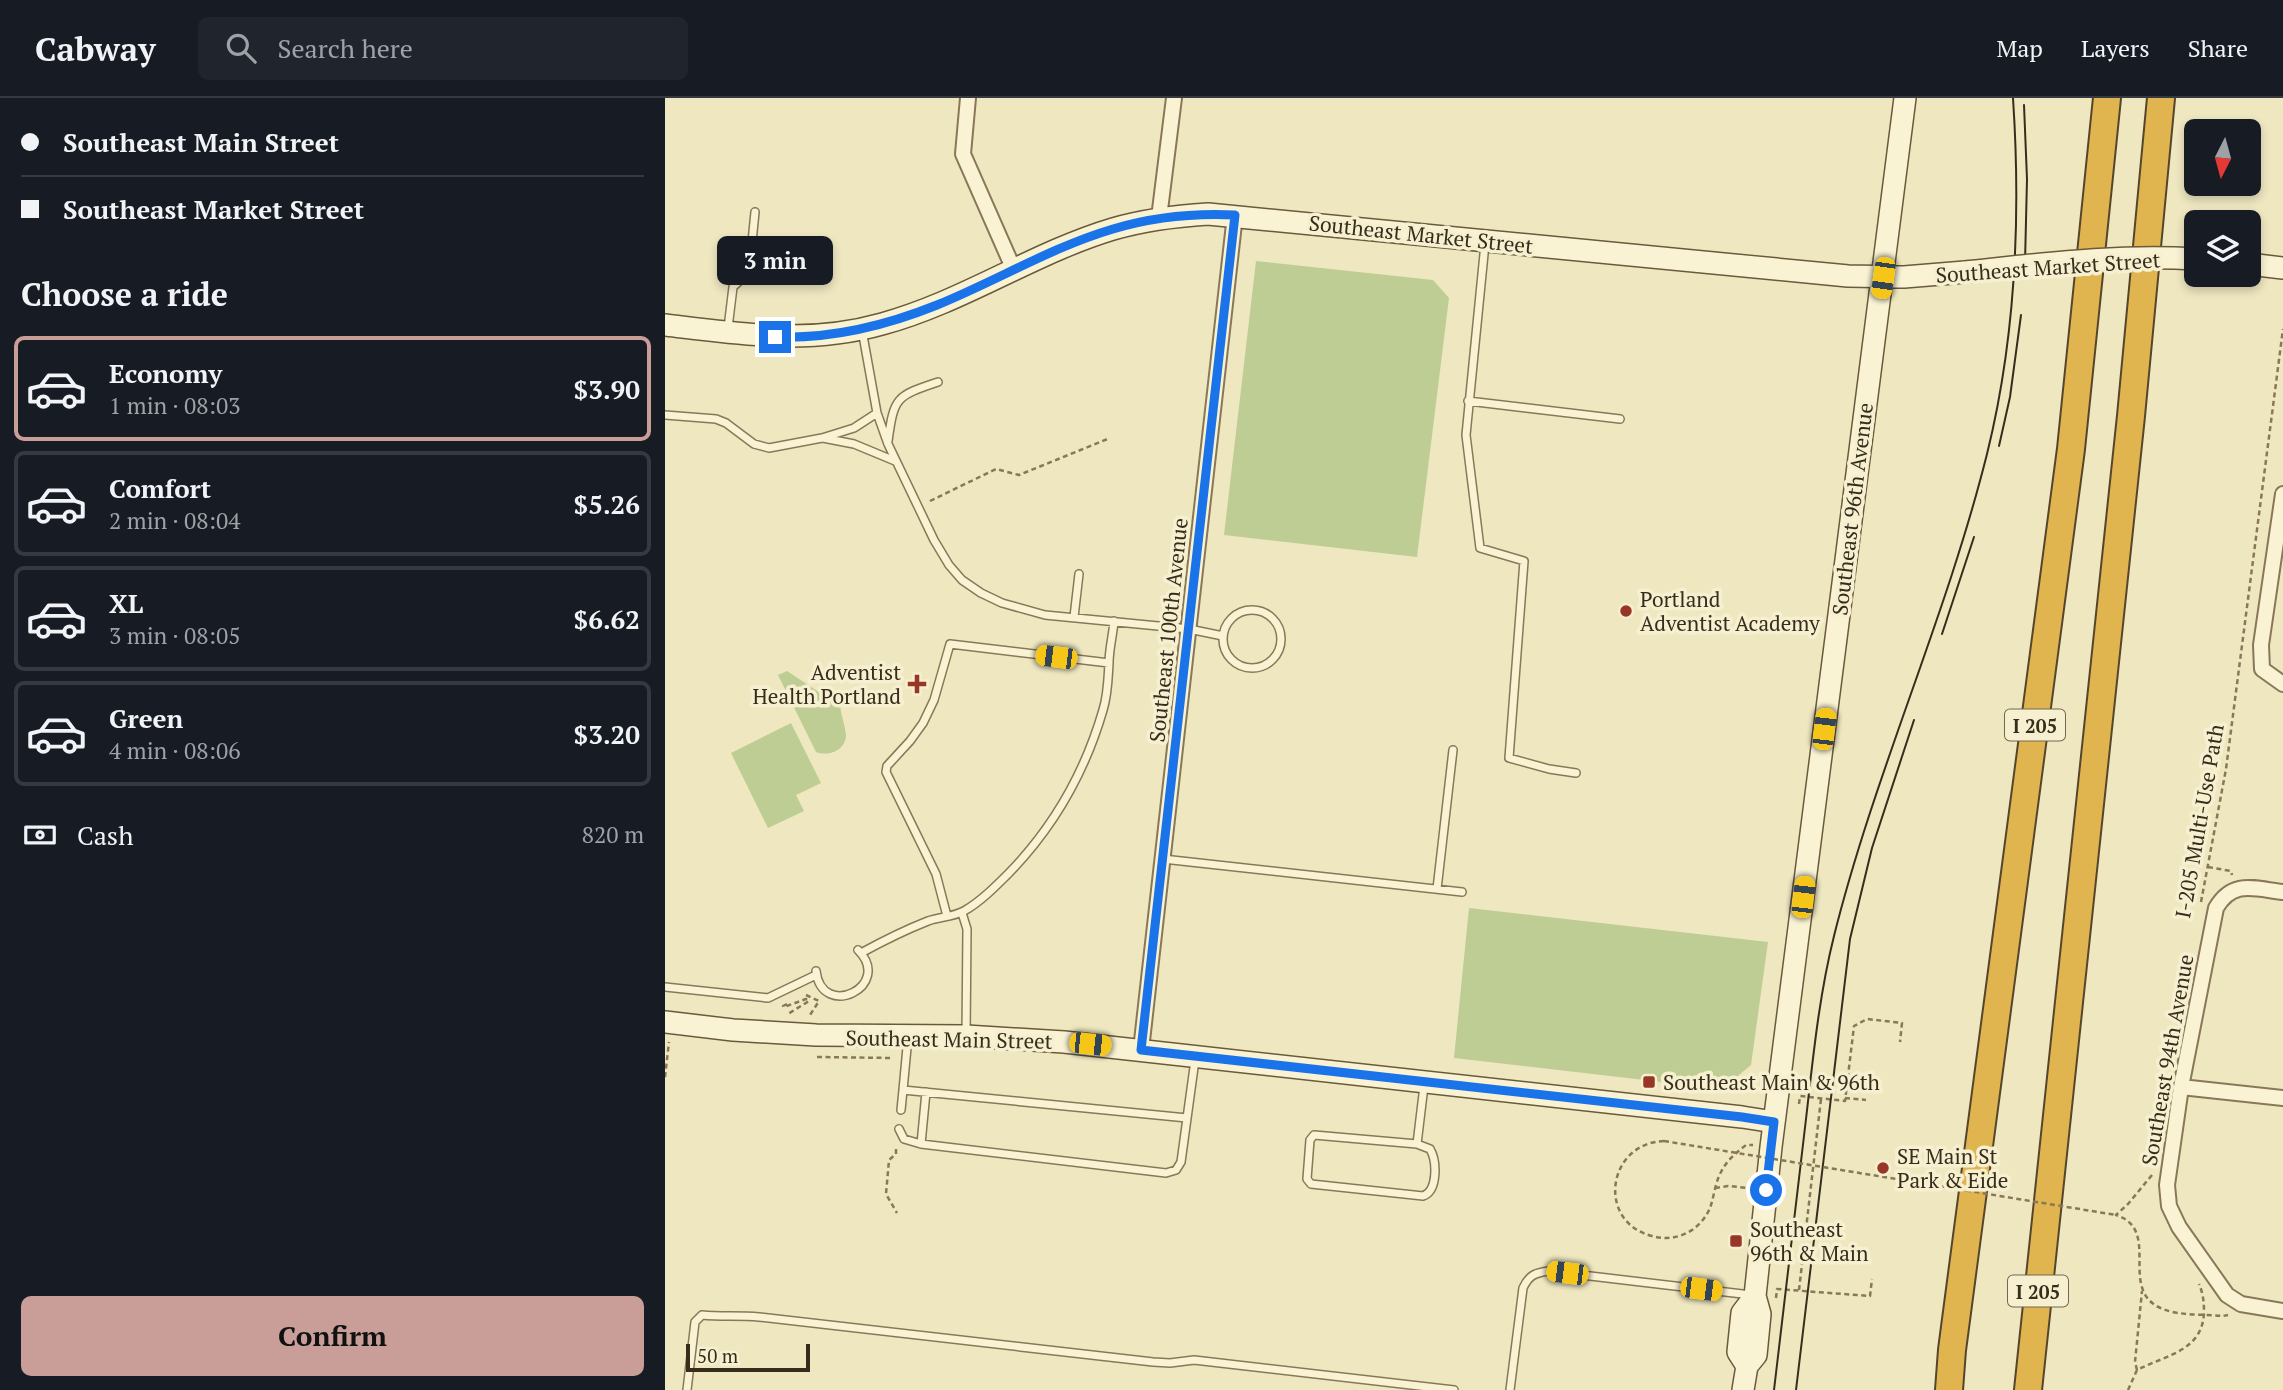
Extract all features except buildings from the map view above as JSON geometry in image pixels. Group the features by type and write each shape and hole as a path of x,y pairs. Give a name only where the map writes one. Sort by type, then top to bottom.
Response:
{"highway":[{"name":"I 205","path":"1949,1390 1952,1350 2071,449 2107,98"},
{"name":"I 205","path":"2028,1390 2131,416 2161,98"},
{"path":"1936,1390 1952,1350"}],"street":[{"path":"968,98 963,154 1014,270"},
{"path":"1159,218 1174,98"},
{"name":"Southeast 96th Avenue","path":"1743,1390 1747,1366 1738,1352 1742,1313 1765,1297 1766,1190 1905,98"},
{"name":"Southeast Market Street","path":"665,325 793,337 862,329 937,305 1100,233 1159,218 1208,214 1883,278 2089,260 2184,258"},
{"name":"Southeast 100th Avenue","path":"1141,1050 1235,215"},
{"path":"2261,265 2283,268"},
{"path":"2283,494 2261,645 2262,669 2283,684"},
{"path":"2232,890 2240,887 2283,892"},
{"name":"Southeast 94th Avenue","path":"2232,890 2222,898 2216,908 2181,1087 2167,1185 2169,1206 2179,1227 2227,1295 2241,1304 2283,1311"},
{"name":"Southeast Main Street","path":"668,1023 816,1035 966,1036 1064,1042 1774,1122"},
{"path":"2181,1087 2283,1098"}],"lane":[{"path":"727,332 733,287 749,272 755,212"},
{"path":"1485,240 1466,435 1480,548 1524,561 1509,758 1576,773"},
{"path":"862,329 877,413 888,444 949,565 962,580 1002,603 1045,615 1189,629 1223,636"},
{"path":"888,444 892,416 899,399 907,393 938,383"},
{"path":"1468,401 1620,419"},
{"path":"665,415 716,419 761,447 769,448 854,429 877,413"},
{"path":"822,438 854,444 896,461"},
{"path":"1074,617 1079,574"},
{"path":"1253,610 1269,616 1275,622 1281,638 1280,647 1271,661 1255,668 1246,668 1238,665 1226,653 1223,636 1233,617 1253,610"},
{"path":"665,988 768,998 816,973 825,990 833,995 852,994 866,981 868,972 859,952 930,920 962,913 999,883 1031,851 1052,823 1092,743 1104,709 1110,678 1114,621"},
{"path":"947,916 936,874 886,772 887,766 910,741 929,711 940,683 950,644 1109,663"},
{"path":"1437,889 1453,750"},
{"path":"1163,859 1462,892"},
{"path":"962,913 967,929 966,1036"},
{"path":"901,1110 908,1035"},
{"path":"899,1129 904,1139 921,1144 1166,1173 1176,1170 1181,1162 1195,1056"},
{"path":"1417,1144 1425,1082"},
{"path":"904,1090 1187,1118"},
{"path":"921,1144 926,1092"},
{"path":"1314,1135 1417,1144 1430,1149 1435,1163 1432,1189 1426,1195 1311,1184 1307,1179 1310,1140 1314,1135"},
{"path":"1510,1390 1523,1288 1528,1278 1535,1273 1548,1271 1765,1297"},
{"path":"687,1390 695,1322 702,1315 758,1317 1153,1362 1194,1360 1454,1390"}],"path":[{"name":"I-205 Multi-Use Path","path":"2200,908 2226,769 2283,329"},
{"path":"918,507 996,469 1019,475 1110,438"},
{"path":"2208,867 2231,871 2232,890"},
{"path":"788,1014 809,1002 806,999 786,1008 783,1006 806,994 819,1001 810,1015"},
{"path":"1799,1104 1800,1096 1845,1101 1854,1026 1867,1019 1902,1023 1900,1041"},
{"path":"665,1077 668,1023"},
{"path":"817,1057 892,1057 897,1062"},
{"path":"1799,1290 1821,1098"},
{"path":"1845,1098 1866,1100"},
{"path":"1746,1144 1730,1158 1720,1174 1709,1210 1703,1220 1684,1235 1660,1238 1642,1234 1631,1227 1623,1217 1615,1192 1616,1177 1623,1163 1635,1151 1654,1142 1664,1141 2116,1215 2126,1220 2138,1236 2139,1280 2150,1301 2162,1309 2204,1314"},
{"path":"897,1147 896,1154 889,1160 886,1194 897,1213"},
{"path":"2116,1215 2154,1172 2154,1180"},
{"path":"1715,1188 1728,1186 1766,1190"},
{"path":"1765,1297 1777,1289 1870,1296 1872,1279"},
{"path":"2137,1370 2182,1350 2195,1341 2202,1328 2204,1314 2203,1296 2196,1279"},
{"path":"2128,1390 2137,1370 2135,1362 2142,1290"}],"green space":[{"path":"1256,261 1433,280 1449,298 1417,557 1224,535"},
{"path":"787,671 840,706 846,735 843,745 836,751 826,754 816,752 778,675"},
{"path":"791,723 821,783 796,795 804,811 768,828 731,753"},
{"path":"1469,908 1768,942 1751,1065 1722,1089 1454,1058"}],"tram line":[{"path":"1774,1390 1820,1004 1834,936 1869,815 1952,575 1997,410 2014,277 2016,188 2013,98"},
{"path":"2024,105 2027,179 2025,263"},
{"path":"1999,446 2010,397 2021,315"},
{"path":"1942,634 1974,537"},
{"path":"1796,1390 1850,939 1872,848 1914,720"}],"place":[{"name":"Portland Adventist Academy","path":"1626,611"},
{"name":"Adventist Health Portland","path":"917,684"},
{"name":"Southeast Main & 96th","path":"1649,1082"},
{"name":"SE Main St Park & Eide","path":"1883,1168"},
{"name":"Southeast 96th & Main","path":"1736,1241"}],"route":[{"path":"775,337 825,335 883,324 937,305 1115,228 1159,218 1235,215 1141,1050 1774,1122 1766,1190"}]}
